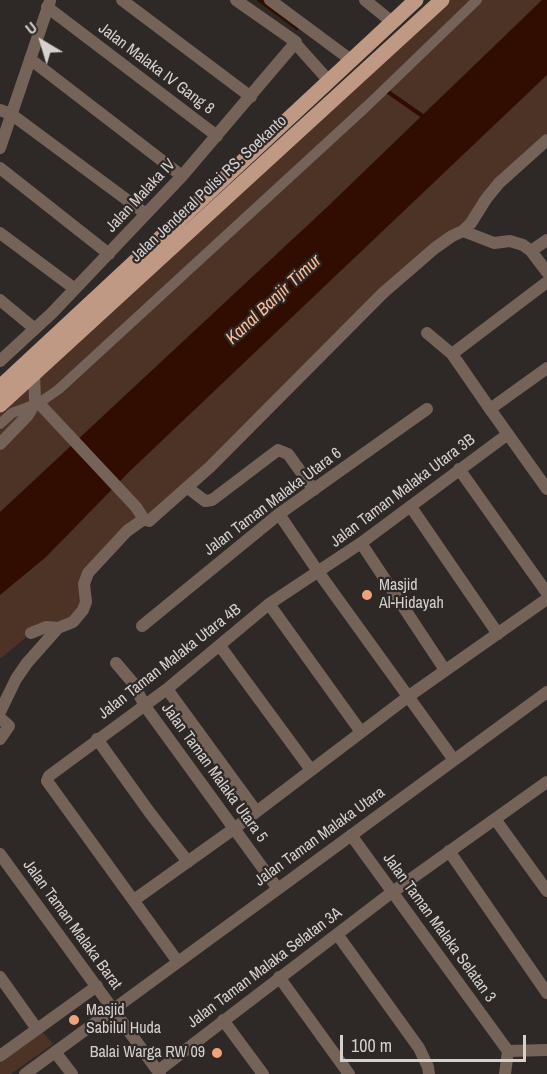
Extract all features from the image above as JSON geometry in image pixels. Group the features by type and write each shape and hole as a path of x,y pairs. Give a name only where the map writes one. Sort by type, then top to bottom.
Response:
{"main road":[{"name":"Jalan Jenderal Polisi RS. Soekanto","path":"0,405 6,391 328,81 416,0"},
{"name":"Jalan Jenderal Polisi RS. Soekanto","path":"6,391 34,374 442,0"}],"street":[{"path":"122,0 251,97"},
{"path":"236,0 294,38 297,42 295,43 328,81"},
{"path":"270,0 351,60"},
{"path":"364,0 392,22"},
{"path":"0,424 12,413 36,402 67,382 367,106 477,0"},
{"path":"0,148 6,112 30,59 49,4"},
{"name":"Jalan Malaka IV Gang 8","path":"49,4 217,136"},
{"name":"Jalan Malaka IV","path":"0,361 75,289 182,176 295,43"},
{"path":"30,59 182,176"},
{"path":"6,112 146,214"},
{"path":"6,391 36,402 136,507 144,519 149,521 188,488 383,293 435,248 463,231 499,183 547,140"},
{"path":"0,168 109,254"},
{"path":"463,231 494,243 510,242 523,245 531,251 547,272"},
{"path":"0,233 75,289"},
{"path":"531,251 547,240"},
{"path":"452,354 547,282"},
{"path":"0,300 35,328"},
{"path":"427,333 452,354 547,489"},
{"path":"0,444 28,415 36,402 34,374"},
{"path":"490,409 545,374"},
{"name":"Jalan Taman Malaka Utara 6","path":"142,626 279,514 427,409"},
{"name":"Jalan Taman Malaka Utara 3B","path":"318,573 508,434"},
{"path":"188,488 205,501 212,500 278,450 288,454 314,490"},
{"path":"459,469 547,593"},
{"path":"411,507 498,634"},
{"path":"279,514 318,573 454,760"},
{"path":"31,633 46,627 58,628 73,622 83,610 86,602 84,584 88,573 127,531 144,519"},
{"path":"362,543 445,670"},
{"name":"Jalan Taman Malaka Utara 4B","path":"134,900 47,781 51,773 167,689 269,604 318,573"},
{"path":"178,962 134,900 235,828 409,696 547,599"},
{"path":"269,604 361,732"},
{"path":"0,712 16,679 27,663 58,628"},
{"path":"220,646 311,770"},
{"name":"Jalan Taman Malaka Utara 5","path":"116,663 133,683 145,706 278,889"},
{"path":"167,689 256,811"},
{"name":"Jalan Taman Malaka Utara","path":"25,1074 547,692"},
{"path":"0,718 9,726 0,740"},
{"path":"97,739 188,862"},
{"name":"Jalan Taman Malaka Selatan 3A","path":"159,1072 223,1020 393,891 547,784"},
{"path":"495,819 547,891"},
{"name":"Jalan Taman Malaka Selatan 3","path":"351,835 508,1051"},
{"path":"449,851 547,993"},
{"name":"Jalan Taman Malaka Barat","path":"0,854 159,1072"},
{"path":"337,934 419,1048 428,1066 429,1074"},
{"path":"0,977 37,1029"},
{"path":"279,977 349,1074"},
{"path":"0,1056 97,986"},
{"path":"223,1020 263,1074"},
{"path":"505,1074 508,1051 547,1050"},
{"path":"55,1052 72,1074"}],"shaded area":[{"path":"442,0 547,0 547,140 499,183 471,223 429,246 210,467 144,519 88,573 86,602 73,622 31,633 0,659 0,405"},
{"path":"41,1030 53,1044 11,1074 0,1074 0,1059"}],"water":[{"name":"Kanal Banjir Timur","path":"542,0 547,0 547,75 129,472 46,557 0,595 0,512 325,209"}],"waterway":[{"path":"259,0 297,28"},
{"path":"388,92 424,117"}],"place":[{"name":"Masjid Al-Hidayah","path":"367,595"},
{"name":"Masjid Sabilul Huda","path":"74,1020"},
{"name":"Balai Warga RW 09","path":"217,1053"}]}
